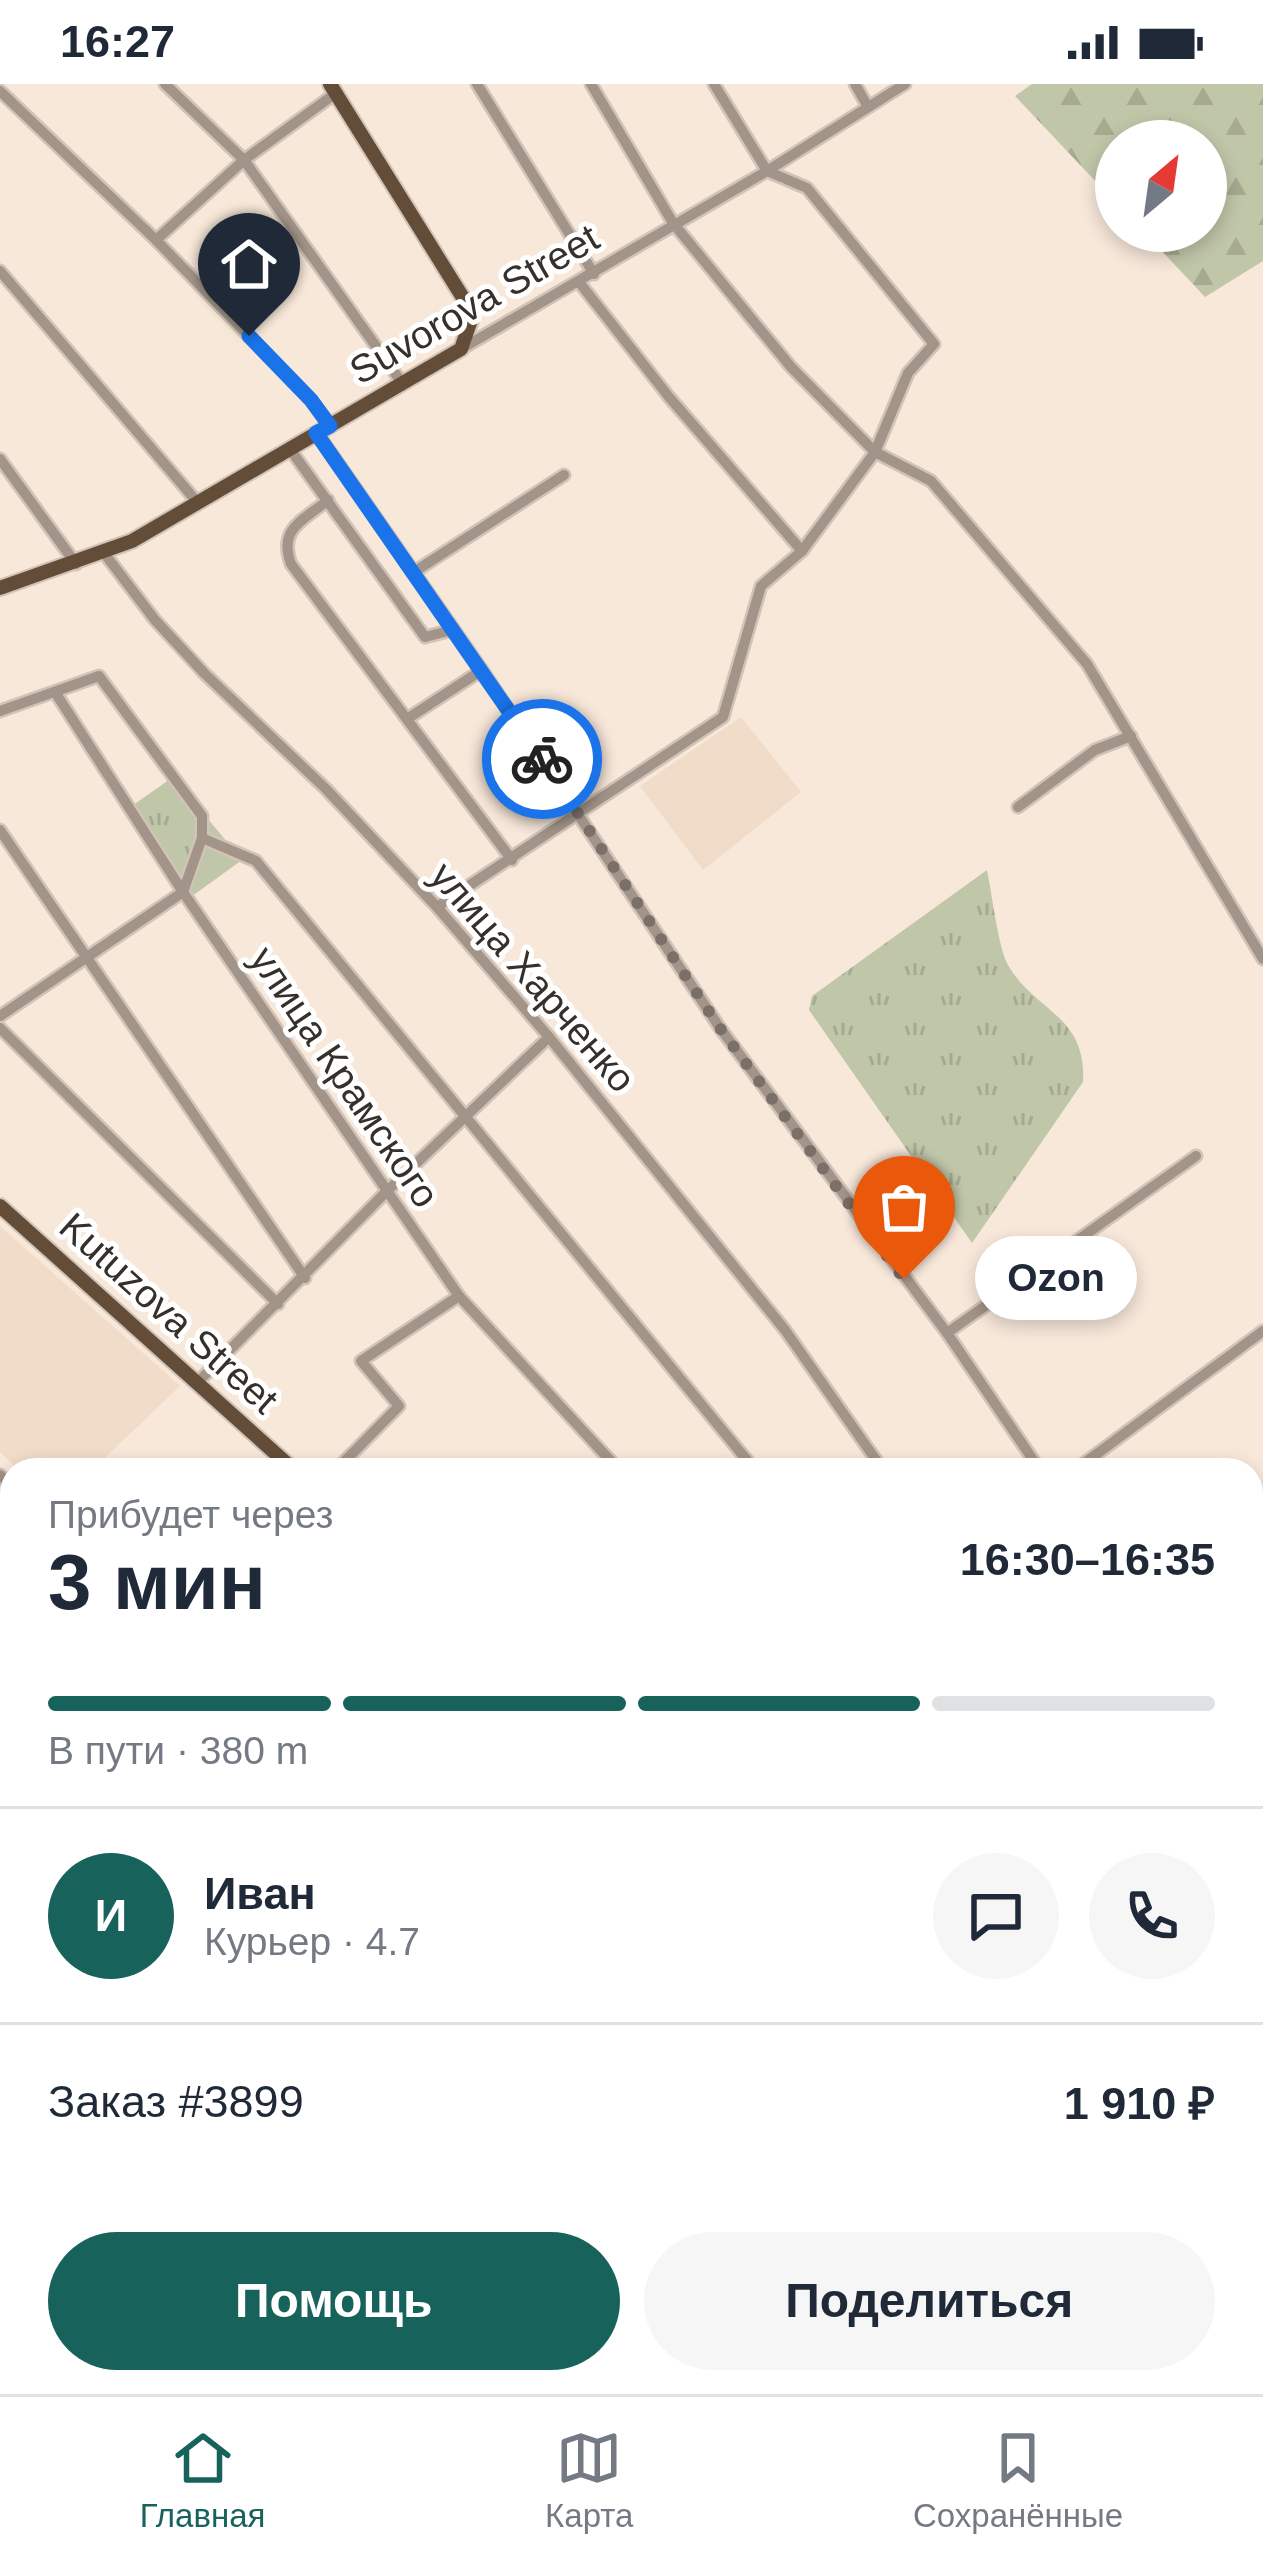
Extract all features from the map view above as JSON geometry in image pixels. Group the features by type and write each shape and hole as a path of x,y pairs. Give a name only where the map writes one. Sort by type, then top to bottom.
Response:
{"main road":[{"path":"333,89 465,301 471,320 461,349"},
{"name":"Suvorova Street","path":"0,589 104,553 461,349"},
{"name":"Kutuzova Street","path":"0,1206 281,1458"}],"street":[{"path":"165,84 244,160 402,383"},
{"path":"476,84 593,274"},
{"path":"591,84 674,223 791,367 875,452 931,481 1087,664 1263,959"},
{"path":"437,908 723,717 761,586 802,551 875,452 908,373 934,344 807,188 767,172 714,84"},
{"path":"855,84 868,107"},
{"name":"Suvorova Street","path":"461,349 767,172 905,84"},
{"path":"156,240 244,160 333,89"},
{"path":"0,91 156,240 311,400 359,497 482,670 720,1028 947,1333 1032,1458"},
{"path":"0,271 198,503"},
{"path":"579,282 669,397 802,551"},
{"path":"290,449 425,637 452,630"},
{"path":"0,460 76,564"},
{"path":"413,572 565,475"},
{"path":"359,497 332,505 288,534 285,547 291,564 512,860"},
{"name":"улица Харченко","path":"104,553 155,620 326,789 549,1037 785,1330 873,1458"},
{"path":"406,718 482,670"},
{"path":"0,711 98,676 202,816 202,838 183,892 0,1016"},
{"name":"улица Крамского","path":"55,692 183,892 460,1296 608,1458"},
{"path":"1018,807 1095,750 1131,736"},
{"path":"0,830 304,1278"},
{"path":"202,838 256,861 745,1458"},
{"path":"0,1028 278,1304"},
{"path":"199,1381 386,1192 549,1037"},
{"path":"947,1333 1196,1156"},
{"path":"348,1458 399,1406 361,1360 460,1296"},
{"path":"1091,1458 1263,1331"}],"shaded area":[{"path":"741,717 801,792 703,870 640,786"},
{"path":"0,1226 180,1386 105,1458 6,1458 0,1452"}],"green space":[{"path":"1032,84 1263,84 1263,261 1205,297 1163,252 1227,252 1227,120 1095,120 1095,181 1015,96"},
{"path":"173,777 242,860 195,894 183,892 129,808"},
{"path":"987,870 1004,957 1019,981 1077,1042 1083,1082 972,1243 809,1010 812,996"}],"way so far":[{"path":"542,759 720,1028 904,1279"}],"place":[{"name":"Ozon","path":"904,1279"}],"route":[{"path":"249,336 330,426 316,433 542,759"}]}
